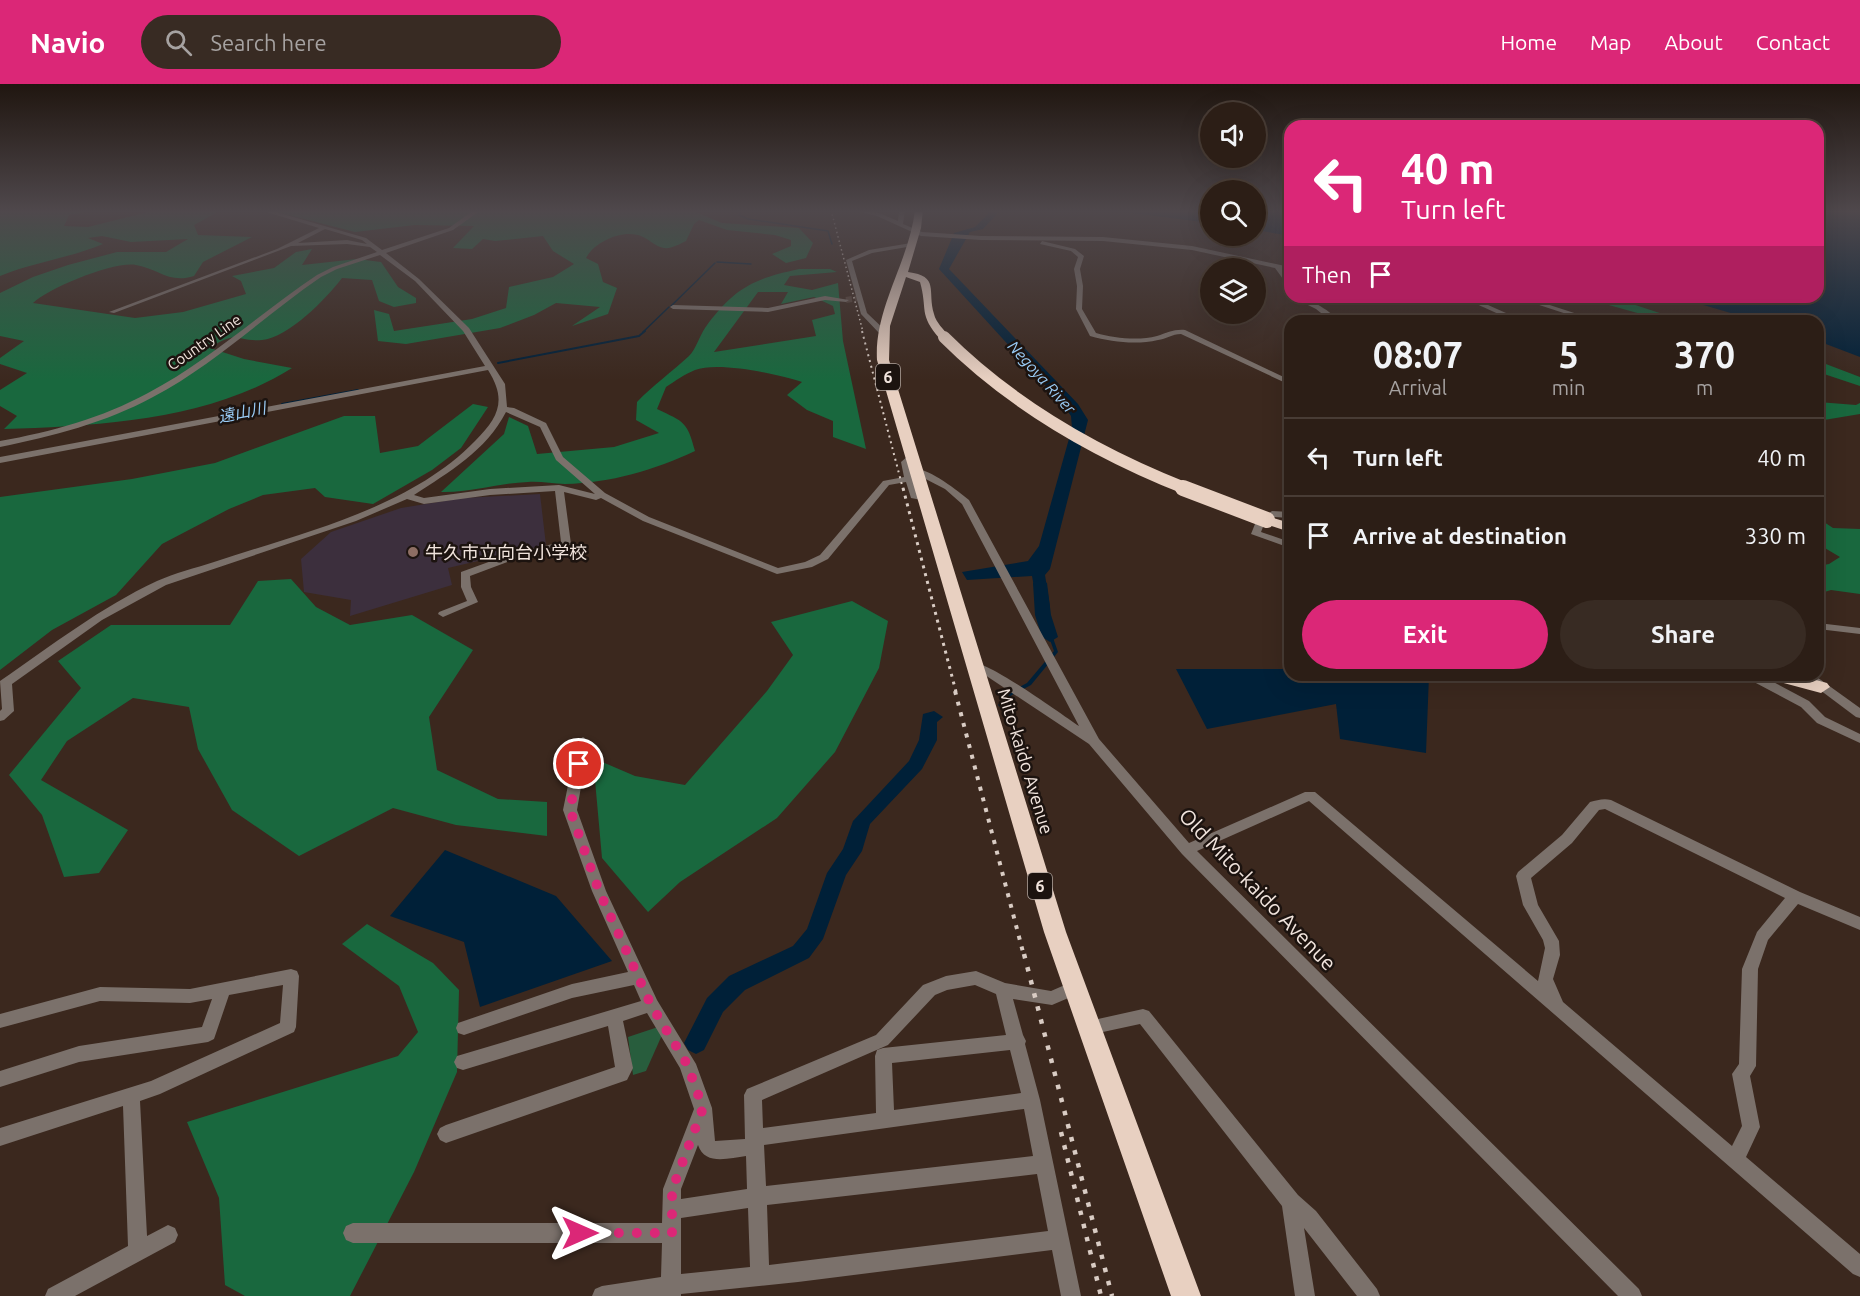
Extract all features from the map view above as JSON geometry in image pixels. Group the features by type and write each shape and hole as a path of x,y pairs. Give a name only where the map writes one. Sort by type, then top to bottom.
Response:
{"highway":[{"name":"Mito-kaido Avenue","path":"906,267 880,346 911,469 924,499 1038,878 1074,988 1186,1296"},
{"path":"904,274 918,275 924,280 928,292 928,315 944,337 995,384 1066,430 1157,476 1284,526"},
{"path":"1798,681 1821,687"}],"street":[{"path":"112,312 232,267"},
{"name":"Country Line","path":"0,444 29,439 90,421 150,395 192,369 319,276 340,267"},
{"path":"0,717 8,711 3,685 98,618 162,583 209,565 331,527 406,496 449,470 476,448 494,427 503,409 501,384 466,330 401,267"},
{"path":"851,267 864,314 883,332"},
{"path":"1078,267 1079,309 1093,334 1148,339 1162,337 1171,332 1182,332 1284,380"},
{"path":"1278,267 1284,268"},
{"path":"1278,267 1284,277"},
{"path":"673,307 768,310 825,298 846,300"},
{"path":"1308,303 1328,315"},
{"path":"1478,303 1506,315"},
{"path":"1539,303 1576,315"},
{"path":"0,460 491,367"},
{"path":"503,409 511,410 543,425 559,458 602,495 646,519 767,569 793,569 824,557 886,483 911,469"},
{"name":"Old Mito-kaido Avenue","path":"911,469 948,487 966,502 1094,742 1187,850 1632,1296"},
{"path":"406,496 424,501 490,492 559,488 596,497 602,495"},
{"path":"442,614 473,602 466,587 465,574 492,563 566,544 559,488"},
{"path":"1284,515 1272,514 1258,526 1256,534 1284,543"},
{"path":"1824,627 1860,631"},
{"path":"974,665 994,675 1094,742"},
{"path":"1758,681 1805,704 1821,720 1860,739"},
{"path":"1814,681 1860,714"},
{"path":"583,741 570,810 599,891 651,1005 687,1064 703,1108 706,1146 711,1150 885,1120 1031,1100"},
{"path":"1187,850 1310,795 1860,1267"},
{"path":"1557,1007 1545,979 1553,957 1554,943 1531,908 1523,876 1567,839 1595,806 1606,804 1795,896 1860,924"},
{"path":"1735,1160 1751,1127 1741,1074 1746,1066 1750,969 1762,937 1795,896"},
{"path":"0,1021 100,994 190,996 291,976 288,1027 154,1088 0,1137"},
{"path":"464,1028 572,991 638,976"},
{"path":"760,1275 753,1095 882,1040 929,990 946,983 976,978 1003,990 1052,998 1074,988"},
{"path":"0,1078 79,1054 208,1034 223,990"},
{"path":"1003,990 1018,1041 1071,1296"},
{"path":"463,1062 651,1005"},
{"path":"446,1134 621,1074 624,1068 615,1016"},
{"path":"1089,1028 1143,1016 1291,1202 1309,1218 1370,1296"},
{"path":"885,1120 884,1056 1018,1041"},
{"path":"131,1095 138,1251"},
{"path":"671,1291 672,1190 703,1108"},
{"path":"672,1210 756,1197 1044,1164"},
{"path":"1291,1202 1305,1296"},
{"path":"353,1233 672,1233"},
{"path":"55,1296 168,1235"},
{"path":"602,1296 671,1291 760,1275 1059,1239"}],"shaded area":[{"name":"牛久市立向台小学校","path":"540,494 546,545 448,568 452,585 350,616 351,600 304,592 301,559 331,532 401,508 463,498"}],"green space":[{"path":"0,267 28,267 26,267 0,276"},
{"path":"63,267 116,267 67,283 33,303 135,318 183,312 246,294 241,281 232,276 276,267 384,267 398,287 416,298 416,303 394,307 379,301 372,280 342,278 306,316 272,338 253,340 232,338 210,348 244,359 292,368 260,385 226,399 153,417 78,426 4,429 17,416 0,406 0,390 27,373 0,364 0,358 24,341 0,336 0,293 33,277"},
{"path":"142,267 200,267 194,276 185,278 171,277"},
{"path":"570,267 599,267 603,282 617,288 608,314 572,326 600,307 556,303 534,315 500,328 406,344 378,341 374,310 389,314 394,331 472,319 506,308 509,287 553,277"},
{"path":"799,269 830,269 837,272 790,276 784,285 812,290 838,283 843,341 866,449 833,437 833,421 807,410 787,395 802,382 748,370 705,368 695,370 666,387 657,409 679,420 687,428 695,451 648,470 599,481 565,484 517,483 441,492 504,434 509,417 528,426 537,454 614,447 659,433 636,420 637,402 689,356 715,314 735,294 769,277","holes":["758,292 788,292 781,304 814,297 833,306 835,314 812,320 816,336 714,352"]},
{"path":"1602,303 1629,303 1666,315 1645,315"},
{"path":"1824,363 1860,377 1860,386 1824,374"},
{"path":"1824,402 1856,405 1860,403 1860,414 1824,420"},
{"path":"473,404 488,407 461,448 432,470 373,504 325,497 315,488 263,495 229,509 162,544 116,595 52,630 0,670 0,497 132,479 215,463 344,416 375,416 380,453 418,446"},
{"path":"1824,522 1833,528 1860,529 1860,594 1831,590 1824,592 1824,565 1840,557 1824,548"},
{"path":"291,579 316,607 350,625 412,615 473,650 429,717 437,770 498,799 547,802 547,836 456,825 393,808 299,856 232,810 198,749 189,707 133,698 67,741 41,780 128,830 99,873 64,877 42,815 9,775 81,688 58,661 111,625 230,625 258,581"},
{"path":"852,601 888,621 879,668 835,752 777,818 680,882 648,912 602,858 593,758 635,776 685,785 767,691 793,655 771,622"},
{"path":"367,924 433,963 459,990 457,1072 414,1172 350,1296 245,1296 225,1285 219,1198 187,1122 398,1056 418,1032 399,986 342,944"},
{"path":"658,1027 662,1035 646,1071 633,1075 628,1037"}],"water":[{"path":"940,267 950,267 949,269 1078,404 1088,420 1050,569 1045,575 1050,607 1037,603 1032,576 967,580 962,572 1028,561 1039,546 1072,428 1071,416 939,269"},
{"path":"1824,267 1860,267 1860,357 1824,343 1824,315 1738,315 1696,303 1824,303"},
{"path":"1041,615 1045,615 1058,652 1031,685 1012,695 1000,707 998,705 1008,693 1027,683 1054,651"},
{"path":"1176,669 1284,669 1284,681 1429,681 1426,753 1340,739 1336,704 1207,729"},
{"path":"445,850 556,896 612,961 480,1007 464,942 390,916"}],"waterway":[{"name":"遠山川","path":"671,306 711,267"},
{"name":"遠山川","path":"643,332 669,307"},
{"name":"遠山川","path":"498,363 639,336 645,331"},
{"name":"遠山川","path":"282,404 358,390"},
{"name":"Negoya River","path":"1040,583 1043,615 1050,637"},
{"name":"Negoya River","path":"696,1043 715,1005 737,983 801,952 816,933 837,873 852,851 862,821 916,765 928,740 929,718 934,717"}],"tunnel":[{"path":"846,300 859,298"}],"railway":[{"path":"846,267 863,332"},
{"path":"862,331 903,489"},
{"path":"903,488 956,692"},
{"path":"955,691 1024,956"},
{"path":"1024,954 1112,1296"},
{"path":"1061,1132 1101,1296"}],"place":[{"name":"牛久市立向台小学校","path":"413,552"}],"route":[{"path":"579,764 570,810 599,891 651,1005 687,1064 703,1108 672,1190 672,1233 580,1233"}]}
